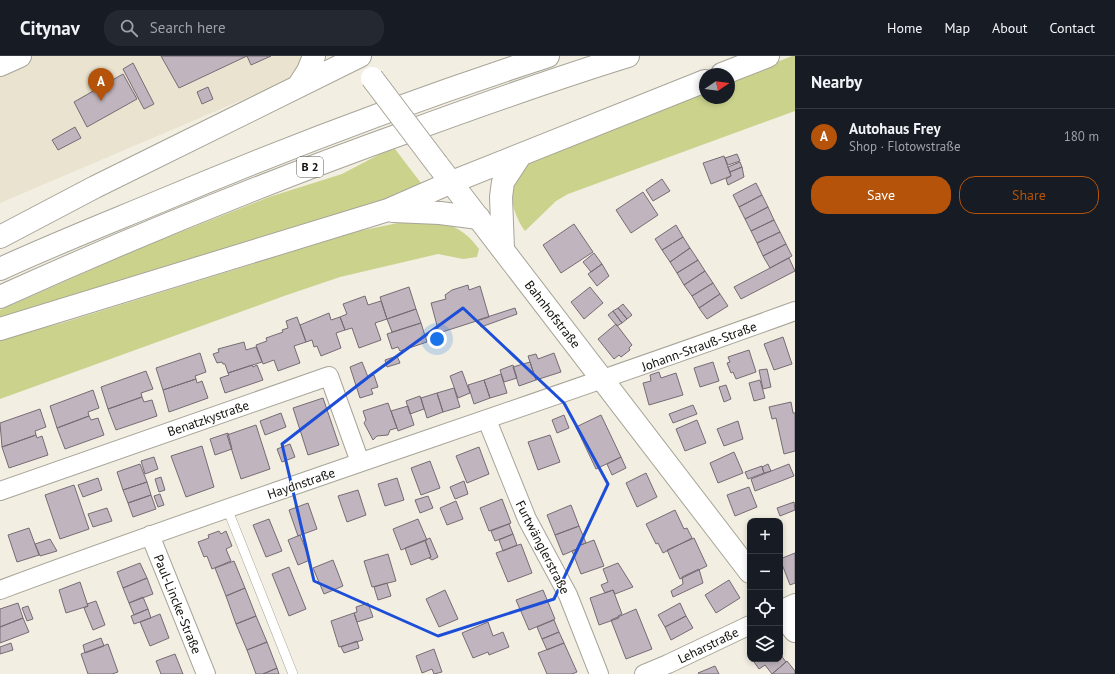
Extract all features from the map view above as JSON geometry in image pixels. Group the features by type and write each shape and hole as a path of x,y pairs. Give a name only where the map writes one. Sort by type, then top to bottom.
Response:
{"main road":[{"path":"0,65 20,56"},
{"path":"299,85 308,71 314,56"},
{"name":"B 2","path":"0,270 98,227 290,149 437,94 548,56"},
{"name":"B 2","path":"0,297 125,242 250,190 454,114 628,56"},
{"path":"735,69 768,56"},
{"path":"0,237 95,187 357,57"},
{"name":"Bahnhofstraße","path":"357,57 437,164 747,568"},
{"path":"0,329 388,210 452,182 699,83"},
{"path":"503,249 501,196 503,182 520,156"},
{"path":"388,210 440,213 479,218"},
{"path":"783,615 795,631"}],"street":[{"name":"Johann-Strauß-Straße","path":"604,380 795,311"},
{"name":"Benatzkystraße","path":"0,491 329,376 360,462"},
{"name":"Haydnstraße","path":"0,590 227,508 604,380"},
{"name":"Furtwänglerstraße","path":"487,420 529,522 568,595 599,674"},
{"name":"Paul-Lincke-Straße","path":"150,535 206,674"},
{"path":"783,610 795,604"},
{"name":"Leharstraße","path":"644,674 748,626"}],"lane":[{"path":"227,508 293,674"}],"highlighted area":[{"path":"463,308 564,403 608,484 554,599 438,636 314,581 282,444 371,375"}],"shaded area":[{"path":"0,56 307,56 296,77 0,203"}],"green space":[{"path":"795,56 795,111 568,194 556,201 525,231 514,210 509,186 524,164 699,93 699,104 735,104 735,79"},
{"path":"395,149 421,183 416,191 0,320 0,310 145,246 269,197 342,174 382,153"},
{"path":"432,219 446,223 464,233 479,249 477,257 463,259 438,254 340,277 0,399 0,339 62,323 359,231 398,223"}],"building":[{"path":"161,56 247,56 179,88"},
{"path":"247,56 271,56 251,65"},
{"path":"133,63 154,104 144,109 123,69"},
{"path":"123,74 137,99 87,127 74,102"},
{"path":"208,87 213,99 202,104 197,92"},
{"path":"75,127 81,138 58,150 52,140"},
{"path":"737,154 740,161 728,165 725,158"},
{"path":"724,156 731,176 711,184 703,163"},
{"path":"740,162 742,167 730,172 728,167"},
{"path":"742,167 744,177 728,185 726,179 731,176 730,172"},
{"path":"662,179 670,191 653,201 646,190"},
{"path":"756,183 762,195 739,207 733,195"},
{"path":"643,192 658,215 631,233 616,210"},
{"path":"762,195 768,207 745,219 739,207"},
{"path":"768,207 774,220 751,231 745,219"},
{"path":"774,220 780,232 757,243 751,231"},
{"path":"574,224 593,252 561,273 543,245"},
{"path":"676,225 683,237 662,250 655,239"},
{"path":"780,232 786,244 763,256 757,243"},
{"path":"683,237 690,248 670,262 662,250"},
{"path":"786,244 792,256 770,268 763,256"},
{"path":"690,248 698,260 677,273 670,262"},
{"path":"594,253 602,264 591,272 583,262"},
{"path":"789,258 795,271 741,299 734,287"},
{"path":"698,260 705,271 684,285 677,273"},
{"path":"602,264 609,276 597,286 588,274"},
{"path":"705,271 713,283 692,296 684,285"},
{"path":"713,283 720,294 699,308 692,296"},
{"path":"468,285 469,290 480,286 489,317 439,333 431,303 446,299 445,295 452,290"},
{"path":"409,287 416,309 387,319 380,297"},
{"path":"590,287 603,303 584,319 571,302"},
{"path":"720,294 728,306 707,319 699,308"},
{"path":"365,296 368,305 381,301 387,319 375,323 381,340 359,348 352,328 345,330 340,317 347,314 343,304"},
{"path":"623,304 632,315 627,319 618,308"},
{"path":"515,308 517,314 481,327 478,320"},
{"path":"618,308 627,319 622,323 613,311"},
{"path":"416,309 421,323 392,332 387,319"},
{"path":"613,311 622,323 617,326 608,315"},
{"path":"329,313 331,320 340,317 345,330 336,333 341,348 321,356 317,346 314,347 312,340 306,342 300,325"},
{"path":"297,317 306,342 294,346 300,363 278,371 274,360 263,364 256,345 267,341 266,338 283,332 282,330 288,328 286,321"},
{"path":"421,323 427,342 400,351 398,347 392,349 387,334"},
{"path":"616,324 632,345 629,348 630,350 621,357 619,355 614,359 598,339"},
{"path":"783,337 792,364 774,370 764,344"},
{"path":"244,342 246,350 256,347 262,362 228,373 225,364 222,362 217,363 213,354 219,352 218,349"},
{"path":"749,350 756,372 736,379 733,372 731,373 727,363 730,362 728,357"},
{"path":"200,353 206,372 195,376 196,379 163,390 156,368"},
{"path":"554,353 561,372 536,380 528,356 536,354 538,359"},
{"path":"397,356 400,363 387,367 385,360"},
{"path":"362,362 368,377 374,375 378,387 371,389 373,394 360,398 350,367"},
{"path":"530,362 536,380 519,386 513,367"},
{"path":"713,362 719,381 700,387 694,368"},
{"path":"252,365 253,367 257,365 263,380 225,393 220,378 229,375 228,373"},
{"path":"513,365 517,378 504,382 500,370"},
{"path":"767,369 771,387 763,389 759,370"},
{"path":"146,371 153,389 141,393 142,397 108,409 101,387"},
{"path":"462,371 470,393 458,398 450,376"},
{"path":"659,372 661,378 676,373 683,395 649,405 643,383 651,381 650,375"},
{"path":"501,374 507,393 490,398 484,380"},
{"path":"196,379 197,383 202,381 208,398 169,412 163,390"},
{"path":"484,380 490,398 474,404 468,385"},
{"path":"760,380 765,398 754,401 749,383"},
{"path":"726,385 731,399 724,402 719,387"},
{"path":"454,388 460,407 443,412 437,393"},
{"path":"93,390 99,408 88,412 89,416 57,428 50,406"},
{"path":"437,393 443,412 427,418 421,398"},
{"path":"420,396 424,409 410,414 406,401"},
{"path":"142,397 144,402 152,400 157,416 116,430 108,409"},
{"path":"323,398 339,445 308,455 293,408"},
{"path":"791,402 793,413 795,413 795,451 784,454 776,418 772,419 769,407"},
{"path":"388,403 397,428 390,430 388,435 377,436 373,440 364,423 366,420 363,411"},
{"path":"693,405 697,414 673,423 669,414"},
{"path":"408,406 414,425 398,431 391,411"},
{"path":"40,409 46,427 35,431 36,435 2,447 0,423"},
{"path":"281,413 286,427 265,435 260,421"},
{"path":"564,415 569,428 557,433 552,420"},
{"path":"601,415 621,457 596,469 576,427"},
{"path":"89,416 91,420 98,418 104,435 65,449 57,428"},
{"path":"697,420 706,443 685,451 676,429"},
{"path":"738,421 743,439 724,446 717,429"},
{"path":"256,425 270,469 241,479 227,435"},
{"path":"228,433 232,449 215,455 210,439"},
{"path":"36,435 37,438 42,436 48,455 9,468 2,447"},
{"path":"550,435 560,462 538,470 528,442"},
{"path":"290,444 295,457 282,462 277,449"},
{"path":"202,446 214,487 186,497 171,456"},
{"path":"479,447 489,474 467,483 456,456"},
{"path":"734,452 743,473 718,483 710,463"},
{"path":"154,457 158,469 145,474 141,461"},
{"path":"621,457 626,468 612,475 607,464"},
{"path":"430,461 440,488 421,495 411,468"},
{"path":"140,464 147,482 123,490 117,472"},
{"path":"768,464 771,471 764,473 762,467"},
{"path":"789,464 794,476 755,491 751,479"},
{"path":"762,466 764,473 748,479 745,472"},
{"path":"646,473 657,497 637,507 626,483"},
{"path":"161,477 165,490 159,492 155,479"},
{"path":"98,478 102,490 83,497 78,485"},
{"path":"397,478 404,500 385,506 378,484"},
{"path":"464,481 468,494 455,499 450,487"},
{"path":"147,482 151,495 128,503 123,490"},
{"path":"74,485 89,529 60,539 45,495"},
{"path":"749,487 757,507 735,516 727,495"},
{"path":"358,490 366,515 347,522 338,496"},
{"path":"160,494 164,505 158,507 154,496"},
{"path":"151,495 156,509 133,517 128,503"},
{"path":"428,496 433,508 420,513 415,500"},
{"path":"502,499 511,523 489,531 480,508"},
{"path":"456,501 463,519 447,525 440,508"},
{"path":"794,502 795,510 780,516 777,508"},
{"path":"308,503 317,529 298,536 289,510"},
{"path":"571,505 579,526 555,535 547,515"},
{"path":"107,508 112,521 93,527 88,514"},
{"path":"675,510 684,529 687,528 692,538 663,553 658,543 656,544 646,524"},
{"path":"269,519 282,551 266,557 253,525"},
{"path":"418,519 427,540 401,550 393,529"},
{"path":"509,524 513,534 495,541 491,531"},
{"path":"579,526 586,543 563,555 555,535"},
{"path":"29,528 39,555 17,562 8,535"},
{"path":"219,531 221,534 226,531 232,546 226,549 231,561 212,569 207,556 204,557 198,542 209,538 208,535"},
{"path":"513,534 517,545 503,551 499,540"},
{"path":"300,535 310,560 298,565 288,540"},
{"path":"430,538 438,557 432,560 429,558 431,557 425,540"},
{"path":"694,538 707,566 680,579 667,550"},
{"path":"50,539 57,551 40,556 35,544"},
{"path":"425,540 431,557 411,565 405,548"},
{"path":"594,540 604,566 581,574 572,551 579,548 578,546"},
{"path":"521,544 532,573 508,582 496,553"},
{"path":"795,553 795,583 790,585 783,567 783,558"},
{"path":"388,554 396,581 372,587 364,561"},
{"path":"333,560 343,586 324,594 313,568"},
{"path":"234,561 245,588 226,596 215,568"},
{"path":"140,563 147,578 123,588 117,572"},
{"path":"618,563 633,587 615,594 613,590 605,593 601,585 608,582 603,569"},
{"path":"289,567 306,609 289,616 272,574"},
{"path":"699,569 703,583 673,597 671,591 683,584 682,577"},
{"path":"147,578 153,594 129,603 123,588"},
{"path":"729,580 740,598 716,613 705,595"},
{"path":"80,582 88,606 66,613 59,590"},
{"path":"387,583 391,596 378,600 374,587"},
{"path":"245,588 256,616 236,624 226,596"},
{"path":"445,590 458,619 439,627 426,599"},
{"path":"543,590 555,619 529,630 516,600"},
{"path":"613,590 622,614 618,616 619,618 599,625 590,598"},
{"path":"143,597 148,609 134,615 129,603"},
{"path":"96,601 105,625 93,630 84,608 88,606 87,604"},
{"path":"18,603 23,618 0,627 0,609"},
{"path":"368,603 373,617 357,622 354,613 357,612 356,607"},
{"path":"680,603 686,616 665,627 658,615"},
{"path":"28,606 33,619 27,621 22,608"},
{"path":"148,609 151,618 134,624 131,616"},
{"path":"636,609 652,649 626,659 611,620"},
{"path":"354,613 363,640 339,647 331,621"},
{"path":"160,614 169,638 150,646 140,622"},
{"path":"256,616 267,642 247,650 236,624"},
{"path":"686,616 693,628 671,640 665,627"},
{"path":"23,618 29,632 0,643 0,627"},
{"path":"554,620 559,632 542,639 537,627"},
{"path":"488,622 493,636 503,632 509,647 489,655 488,652 473,658 462,633"},
{"path":"559,632 564,643 547,650 542,639"},
{"path":"101,638 104,646 85,653 83,645"},
{"path":"357,641 359,648 344,653 341,647"},
{"path":"267,642 277,668 263,674 256,674 247,650"},
{"path":"11,643 13,650 0,654 0,647"},
{"path":"564,643 577,672 572,674 547,674 538,653"},
{"path":"108,644 118,672 112,674 88,674 81,654"},
{"path":"434,649 442,672 434,674 432,669 422,673 416,656"},
{"path":"175,654 183,674 161,674 156,661"},
{"path":"783,658 786,662 772,674 765,665 759,669 754,662 783,662"},
{"path":"787,661 795,671 795,674 772,674"},
{"path":"715,666 719,674 698,673"},
{"path":"277,668 279,674 263,674"}],"place":[{"name":"Autohaus Frey","path":"101,101"}]}
